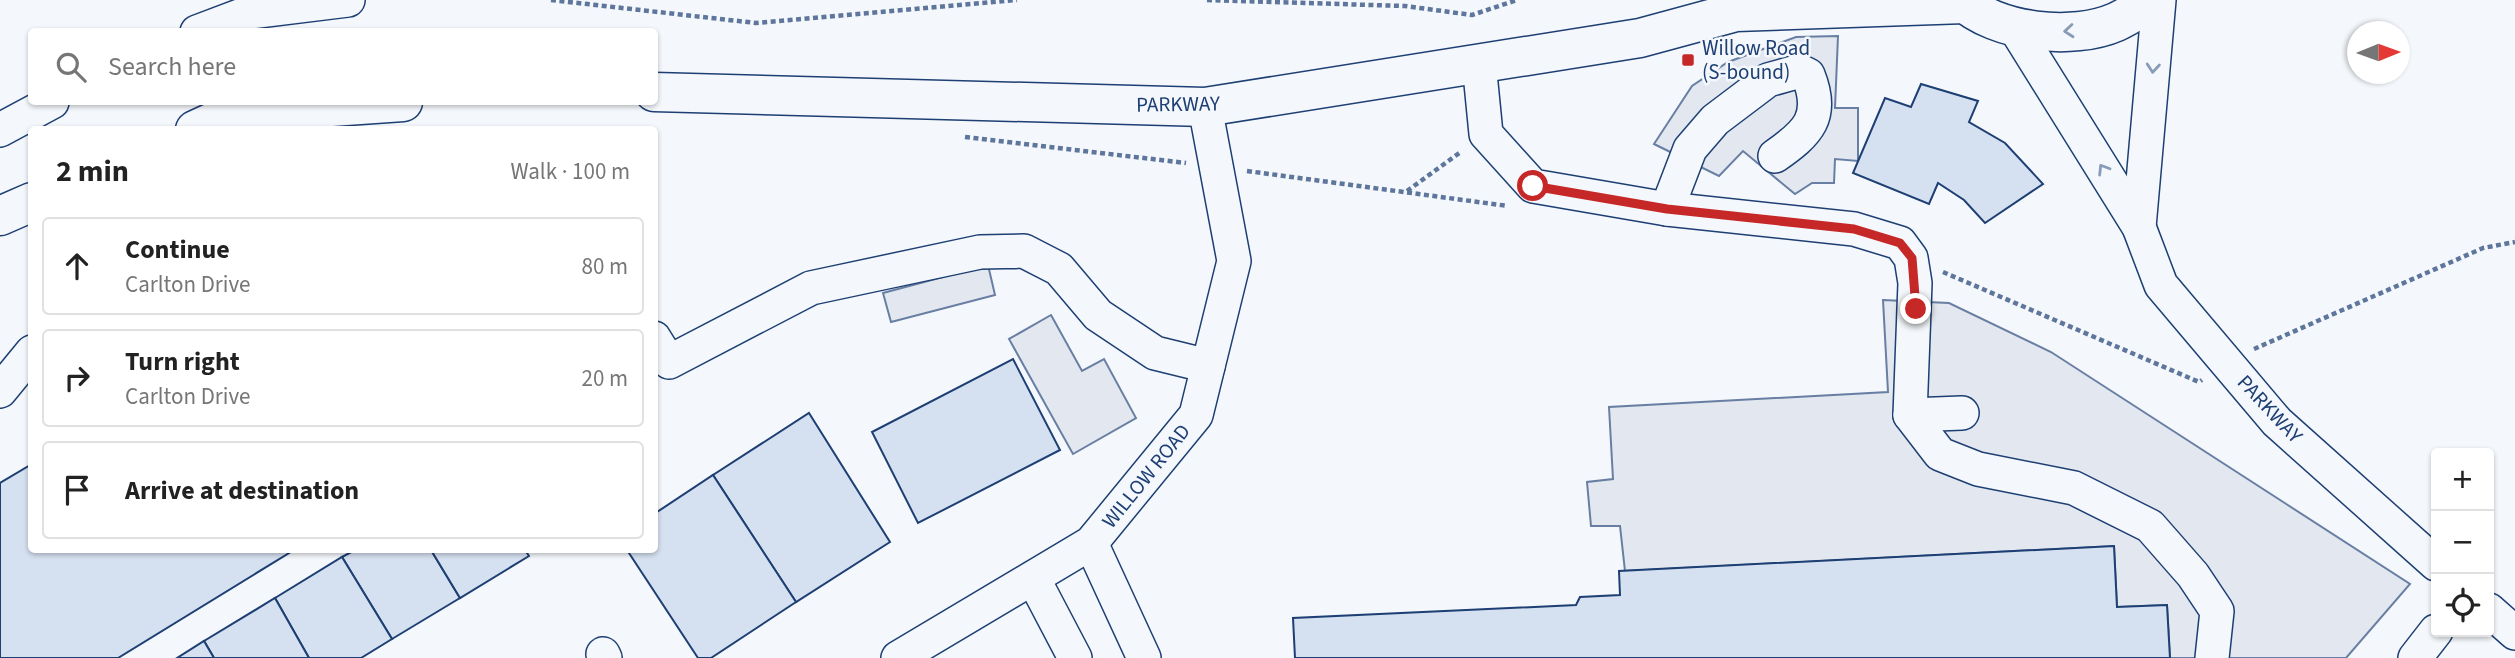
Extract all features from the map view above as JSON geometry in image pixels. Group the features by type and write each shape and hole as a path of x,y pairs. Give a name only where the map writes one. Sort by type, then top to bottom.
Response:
{"main road":[{"path":"1963,2 2015,27 2066,33 2115,23 2156,0"},
{"name":"PARKWAY","path":"658,92 1205,107 1640,38 1745,6 1963,2"},
{"path":"204,126 230,114 312,105"},
{"path":"0,216 28,204"}],"street":[{"path":"208,28 250,12 289,20 348,0"},
{"path":"2139,227 2156,0"},
{"path":"2015,27 2139,227"},
{"path":"1479,64 1486,134 1533,186 1667,209 1854,229 1900,243 1912,258 1916,309 1910,415 1940,454 1978,468 2074,488 2150,526 2193,575 2217,611 2212,658"},
{"path":"1667,209 1690,149 1715,120 1768,80 1800,71 1808,75 1814,89 1813,123 1799,139 1775,156"},
{"path":"0,130 46,105"},
{"name":"WILLOW ROAD","path":"898,658 1091,543 1196,415 1234,261 1205,107"},
{"name":"PARKWAY","path":"2139,227 2161,285 2277,422 2431,560"},
{"path":"659,357 811,288 980,252 1024,251 1059,269 1098,315 1155,353 1208,366"},
{"path":"0,391 28,357"},
{"path":"1910,415 1962,412"},
{"path":"1091,543 1144,658"},
{"path":"1033,578 1075,658"},
{"path":"2494,614 2515,633"},
{"path":"2415,658 2431,637"}],"path":[{"path":"551,0 756,23 1017,0"},
{"path":"1207,0 1405,6 1472,15 1517,0"},
{"path":"1406,192 1486,134"},
{"path":"1216,167 1522,207"},
{"path":"1912,258 2199,382 2226,362 2483,247 2515,242"}],"shaded area":[{"path":"1838,36 1835,108 1858,108 1858,161 1835,159 1834,183 1812,183 1795,194 1743,151 1719,176 1654,144 1692,86 1728,62 1796,37"},
{"path":"988,265 995,295 891,322 883,293"},
{"path":"1883,300 1949,303 2051,352 2410,584 2346,658 2170,658 2167,605 2117,607 2114,546 1625,571 1620,526 1591,526 1587,482 1613,479 1609,407 1888,392"},
{"path":"1051,315 1082,371 1104,359 1136,418 1073,454 1009,339"}],"building":[{"path":"1921,84 1978,101 1969,122 2005,143 2043,184 1985,223 1964,200 1938,183 1929,204 1853,173 1885,98 1911,107"},
{"path":"1013,359 1060,450 918,523 872,432"},
{"path":"809,413 890,542 796,602 713,475"},
{"path":"28,466 28,553 289,553 118,658 0,658 0,483"},
{"path":"713,475 796,602 711,658 698,658 629,553 658,553 658,511"},
{"path":"2114,546 2117,607 2167,605 2170,658 1295,658 1293,618 1576,605 1580,597 1620,595 1619,571"},
{"path":"349,553 433,553 460,598 392,639 342,557"},
{"path":"433,553 527,553 529,556 460,598"},
{"path":"342,557 392,639 361,658 309,658 275,598"},
{"path":"275,598 309,658 214,658 204,641"},
{"path":"204,641 214,658 177,658"}],"place":[{"name":"Willow Road (S-bound)","path":"1688,60"}],"route":[{"path":"1533,186 1667,209 1854,229 1900,243 1912,258 1916,309"}]}
